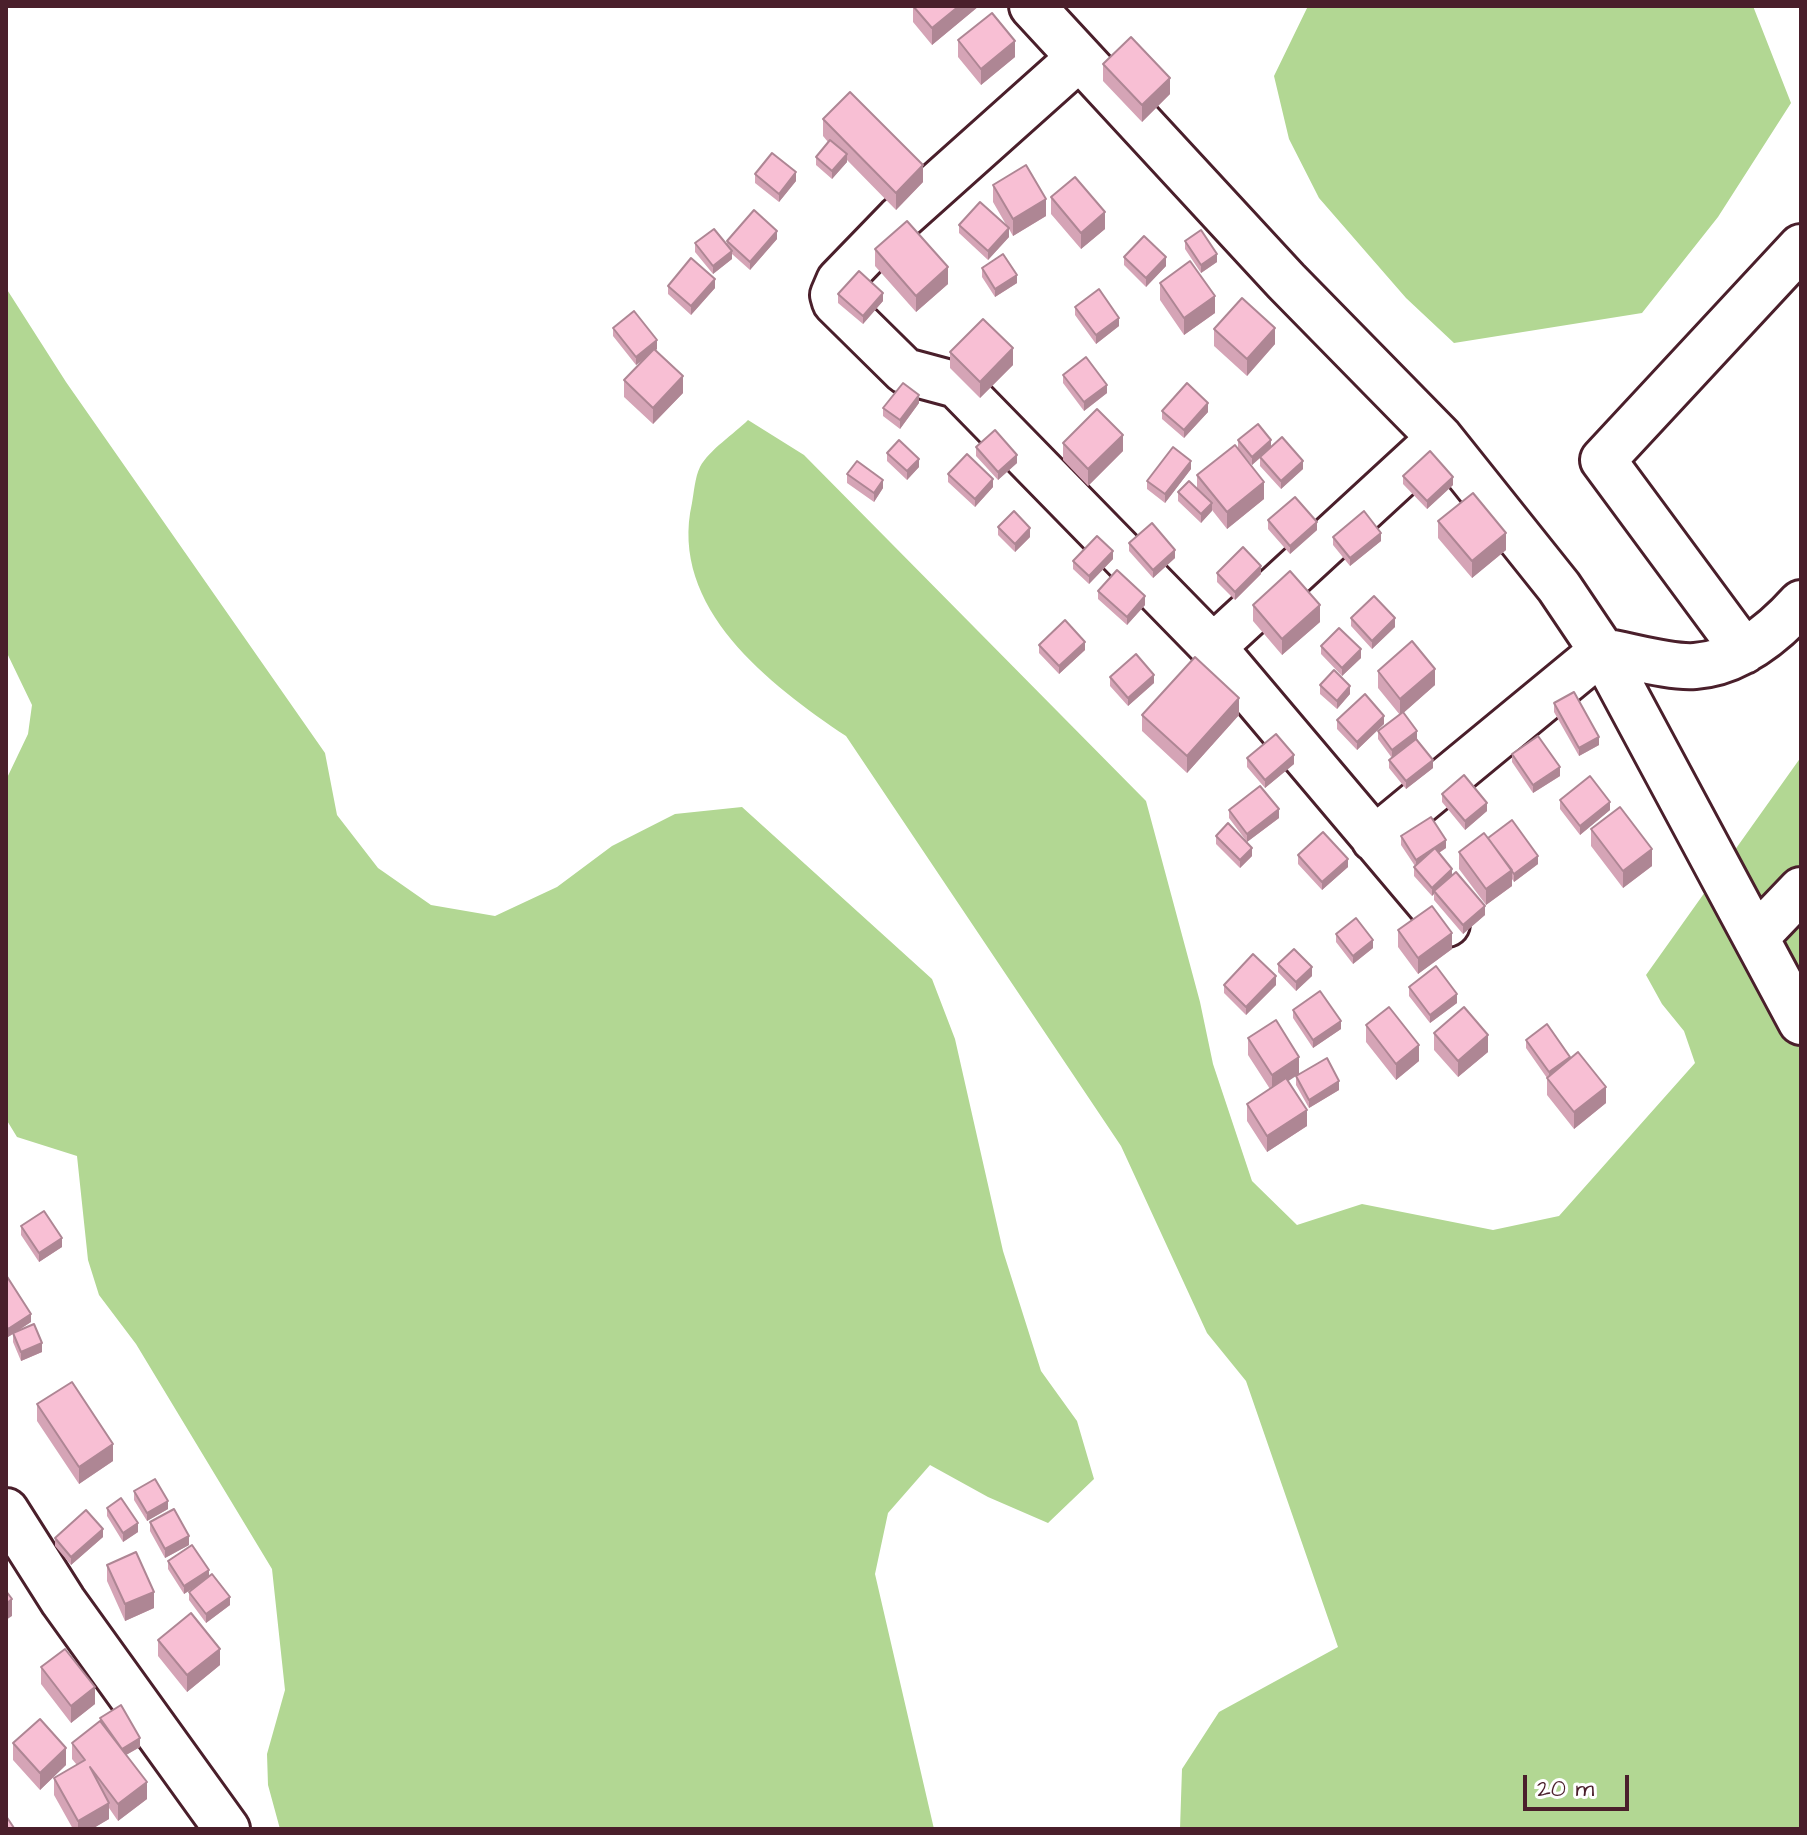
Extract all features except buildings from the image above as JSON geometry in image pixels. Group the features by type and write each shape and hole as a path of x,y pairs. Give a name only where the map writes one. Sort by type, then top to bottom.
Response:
{"street":[{"path":"1032,6 1286,281 1440,438 1559,587 1602,651 1801,1022"},
{"path":"1079,58 899,219 839,281 833,295 835,302 905,371 957,385 1213,647 1447,924"},
{"path":"1744,651 1603,460 1801,247"},
{"path":"1213,647 1440,438"},
{"path":"1374,839 1602,651 1695,666 1744,651 1775,632 1801,603"},
{"path":"1757,936 1801,890"},
{"path":"6,1511 72,1613 227,1829"}],"green space":[{"path":"1308,6 1753,6 1791,103 1718,217 1642,313 1454,343 1406,298 1319,198 1289,139 1274,76"},
{"path":"6,288 66,382 325,753 337,815 378,868 431,905 495,916 557,887 612,846 675,814 742,807 932,979 955,1039 1003,1251 1041,1371 1077,1421 1094,1479 1048,1523 988,1497 930,1465 888,1513 875,1574 934,1829 280,1829 268,1785 267,1754 285,1690 272,1569 136,1344 99,1295 88,1260 77,1156 17,1137 6,1119 6,780 28,734 32,705 6,651"},
{"path":"748,420 804,455 1146,801 1200,1002 1213,1064 1252,1181 1297,1225 1362,1204 1493,1230 1559,1216 1695,1063 1684,1031 1662,1004 1646,975 1801,757 1801,1829 1180,1829 1182,1769 1219,1712 1338,1647 1246,1381 1207,1333 1121,1146 846,736 786,693 758,668 732,640 710,609 695,577 689,541 696,480 709,454"}]}
